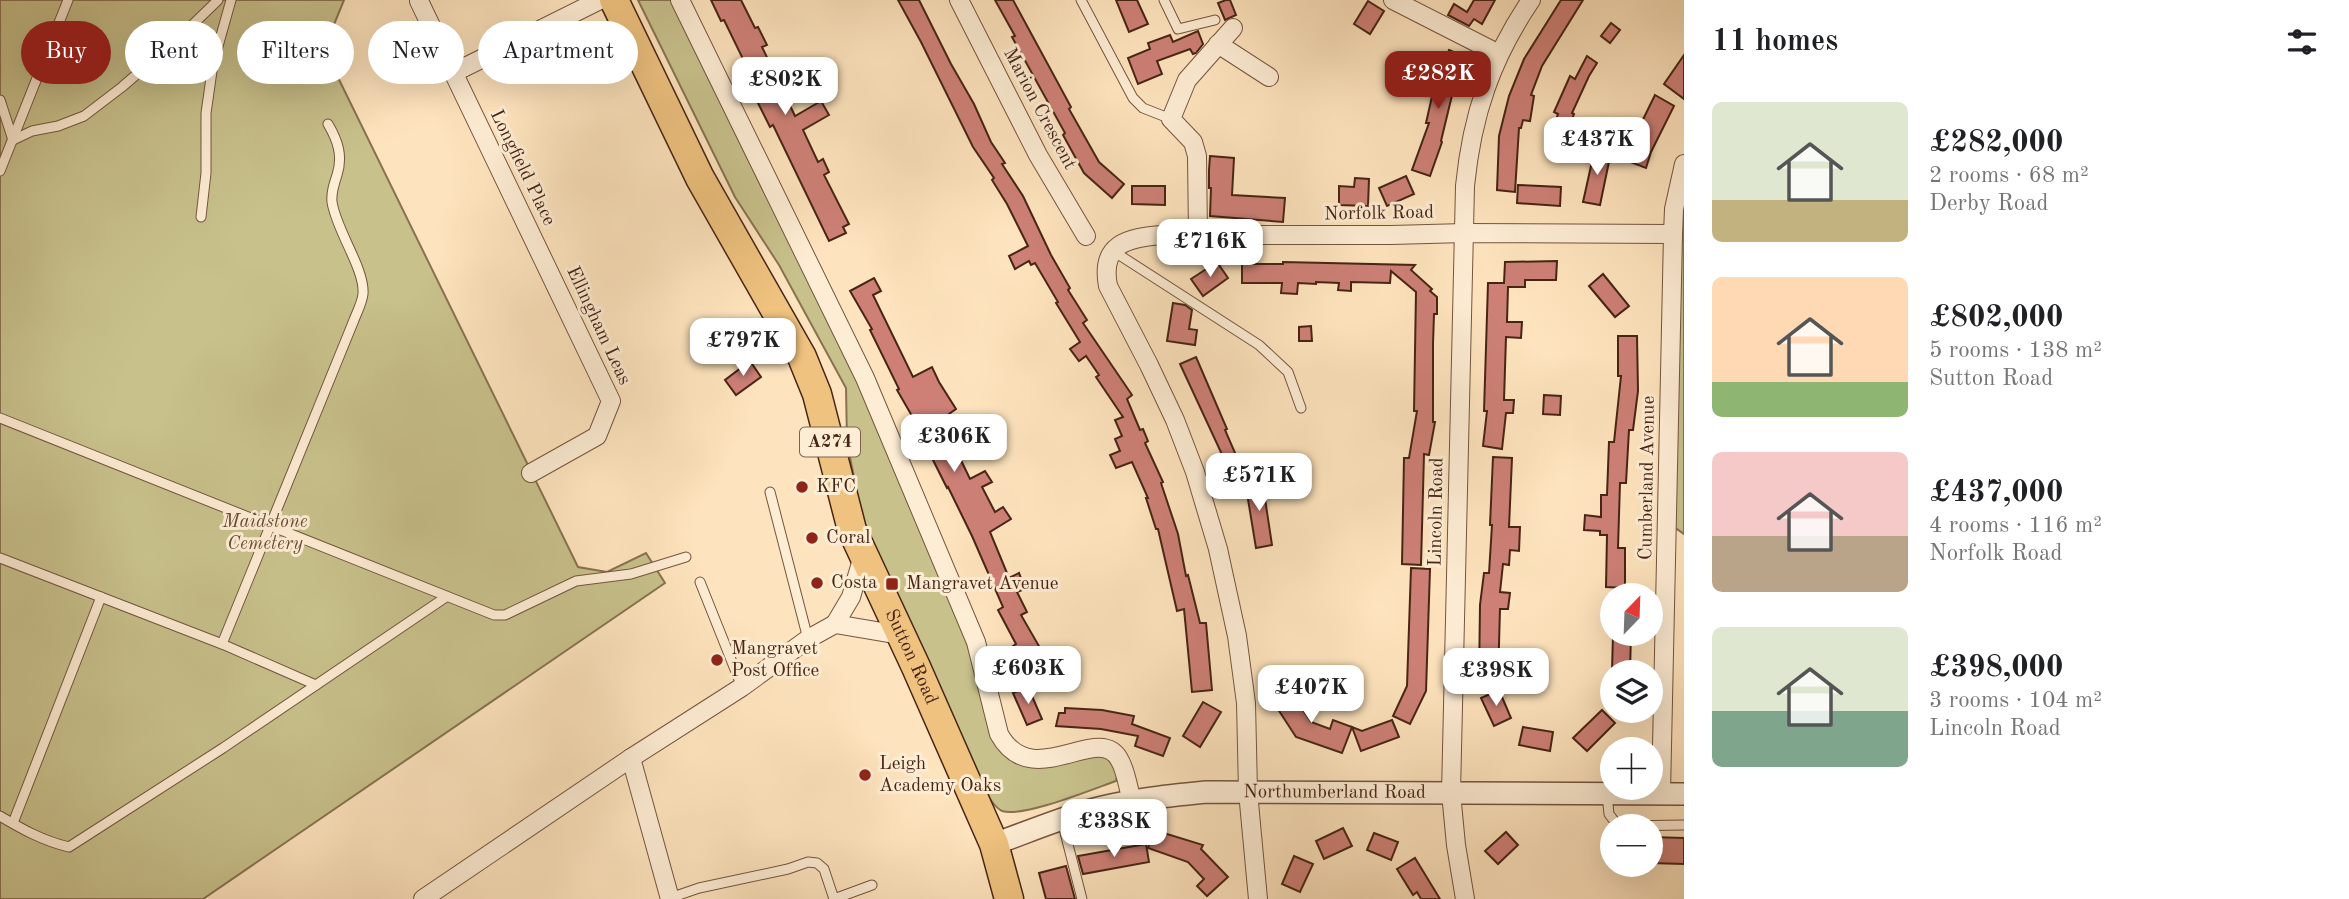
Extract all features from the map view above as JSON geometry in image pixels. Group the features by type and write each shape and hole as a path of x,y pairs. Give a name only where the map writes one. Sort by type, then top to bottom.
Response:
{"main road":[{"name":"Sutton Road","path":"614,0 700,178 802,357 817,394 852,530 994,844 1009,899"}],"street":[{"path":"464,68 600,0"},
{"path":"680,0 865,378 976,642 999,734 1006,746 1023,758 1037,760 1090,748 1110,750 1119,758 1132,801"},
{"name":"Marion Crescent","path":"959,0 1038,155 1086,236"},
{"path":"1393,0 1499,54"},
{"name":"Lincoln Road","path":"1465,899 1451,793 1465,186 1469,148 1483,92 1499,54 1531,0"},
{"name":"Longfield Place","path":"419,1 428,21"},
{"path":"1198,235 1197,156 1193,142 1171,118 1187,80 1233,28"},
{"path":"1218,44 1269,77"},
{"name":"Longfield Place","path":"458,84 535,243"},
{"name":"Cumberland Avenue","path":"1663,758 1675,545 1673,234 1674,209 1684,164"},
{"name":"Norfolk Road","path":"1114,251 1117,246 1130,239 1161,235 1673,234"},
{"name":"Ellingham Leas","path":"531,473 597,436 611,401 535,243"},
{"path":"1114,251 1106,272 1108,286 1175,420 1195,472 1218,549 1244,680 1248,792 1258,899"},
{"path":"423,899 631,758 742,687 808,639 835,624 851,597 863,556"},
{"path":"835,624 900,635"},
{"path":"631,758 670,898"},
{"name":"Northumberland Road","path":"994,844 1062,819 1132,801 1206,792 1600,794"},
{"name":"Northumberland Road","path":"1663,793 1684,794"}],"lane":[{"path":"0,170 68,0"},
{"path":"13,140 32,131 58,126 84,116 122,87 218,0"},
{"path":"201,217 206,173 206,113 213,64 231,0"},
{"path":"1081,0 1133,98 1143,108 1171,118"},
{"path":"1164,0 1178,29 1215,20"},
{"path":"0,100 13,140"},
{"path":"222,644 363,294 360,276 335,216 331,198 340,153 328,124"},
{"path":"1114,251 1259,345 1288,372 1301,408"},
{"path":"0,418 494,615 505,615 576,580 631,574 686,556"},
{"path":"769,492 808,639"},
{"path":"0,558 222,644 316,685"},
{"path":"699,582 742,687"},
{"path":"13,823 101,597"},
{"path":"0,816 53,844 69,847 223,748 446,597"},
{"path":"1608,800 1609,814 1618,826 1684,825"},
{"path":"1062,819 1082,899"},
{"path":"670,898 699,888 788,869 808,862 817,863 824,869 834,899 872,885"}],"green space":[{"name":"Maidstone Cemetery","path":"0,0 344,0 335,21 237,21 237,84 341,84 578,567 607,572 646,553 665,583 203,899 0,899"},
{"path":"638,0 673,0 863,384 946,577 1001,749 1106,754 1118,771 1116,781 1058,802 1012,812 1002,811 990,799 863,523 847,442 846,388 779,265 735,197"},
{"path":"1684,186 1684,534 1674,527 1681,205"}],"building":[{"path":"711,0 741,0 767,45 762,47 795,116 821,101 829,115 803,130 818,162 823,159 829,172 824,175 849,224 843,227 846,233 829,241 773,125 770,127 757,101 760,100 742,63 744,61"},
{"path":"898,0 919,0 991,142 1005,163 1002,164 1023,196 1070,288 1068,290 1087,320 1083,323 1132,395 1127,399 1140,430 1143,429 1148,441 1145,443 1163,482 1161,483 1178,534 1186,576 1188,575 1200,623 1206,623 1212,690 1192,692 1184,609 1177,611 1148,498 1132,462 1116,468 1110,455 1120,451 1115,439 1122,436 1115,420 1123,417 1096,377 1099,375 1086,356 1079,361 1070,349 1080,342 1035,263 1031,265 1029,261 1015,269 1009,256 1028,246 992,180 994,178 973,147"},
{"path":"995,0 1013,0 1099,162 1124,184 1112,198 1084,173"},
{"path":"1116,0 1137,0 1148,24 1129,32"},
{"path":"1230,0 1236,15 1225,20 1218,3"},
{"path":"1474,0 1495,0 1482,24 1474,19 1469,26 1448,15 1454,4 1467,12"},
{"path":"1561,0 1583,0 1542,66 1531,95 1534,96 1530,121 1523,120 1519,128 1515,192 1497,190 1499,136 1509,96 1524,59"},
{"path":"1368,1 1384,11 1370,34 1354,24"},
{"path":"1611,23 1620,30 1610,43 1601,36"},
{"path":"1198,31 1203,44 1196,53 1193,54 1190,49 1157,61 1162,74 1138,84 1128,58 1150,49 1148,43 1170,35 1173,42"},
{"path":"1449,50 1465,57 1463,61 1466,62 1456,88 1454,87 1442,142 1430,176 1412,170 1429,123 1426,123 1433,92 1421,87 1425,76 1437,81"},
{"path":"1684,55 1684,99 1664,84"},
{"path":"1587,56 1597,63 1572,113 1574,114 1570,125 1556,120 1558,114 1554,112 1570,76 1575,79"},
{"path":"1655,95 1674,106 1646,168 1612,155 1618,139 1631,144"},
{"path":"1595,148 1611,152 1600,205 1583,202"},
{"path":"1210,156 1234,158 1232,195 1285,198 1283,222 1210,216"},
{"path":"1406,176 1414,194 1387,206 1379,188"},
{"path":"1355,178 1369,179 1368,206 1339,205 1339,186 1354,187"},
{"path":"1518,185 1561,187 1560,206 1517,203"},
{"path":"1132,186 1165,186 1165,205 1132,204"},
{"path":"1557,261 1556,280 1525,280 1525,287 1508,287 1507,322 1522,322 1521,338 1506,337 1504,400 1514,400 1513,413 1506,413 1502,449 1483,446 1487,411 1484,411 1488,283 1504,283 1505,262"},
{"path":"1217,262 1228,278 1203,296 1191,279"},
{"path":"1283,262 1415,265 1411,270 1437,297 1433,344 1435,422 1429,455 1424,454 1421,565 1402,564 1404,458 1409,458 1417,411 1414,411 1416,292 1391,271 1390,283 1351,282 1351,291 1338,290 1339,283 1316,282 1298,283 1297,294 1281,293 1282,283 1242,283 1242,264"},
{"path":"1603,274 1629,306 1615,317 1589,286"},
{"path":"874,278 881,291 873,295 913,377 932,367 956,409 936,423 950,456 957,452 970,479 985,471 992,482 982,487 995,512 1003,507 1011,519 990,532 1009,578 1019,573 1025,589 1017,592 1027,612 1021,615 1047,660 1023,673 1010,648 1016,644 998,610 1003,607 972,536 897,390 899,389 870,330 872,329 850,291"},
{"path":"1173,303 1185,305 1192,310 1189,329 1197,330 1195,345 1167,341"},
{"path":"1311,326 1312,341 1299,341 1299,327"},
{"path":"1618,336 1637,336 1638,391 1633,430 1629,430 1626,483 1620,483 1618,548 1625,548 1625,583 1606,583 1607,535 1600,535 1600,531 1584,530 1585,515 1601,517 1601,495 1607,495 1609,442 1614,442 1621,376 1618,376"},
{"path":"1196,357 1242,469 1231,474 1180,364"},
{"path":"750,361 761,377 736,395 725,380"},
{"path":"1544,395 1561,396 1560,415 1543,414"},
{"path":"1493,457 1512,458 1509,527 1520,527 1519,551 1510,550 1509,565 1503,564 1500,592 1510,593 1508,609 1500,609 1498,680 1479,679 1480,605 1484,573 1489,573"},
{"path":"1262,479 1272,545 1256,548 1245,481"},
{"path":"1411,568 1430,569 1426,691 1410,724 1393,716 1407,686"},
{"path":"1613,646 1631,646 1630,660 1612,660"},
{"path":"1028,687 1042,719 1027,725 1013,693"},
{"path":"1289,689 1311,722 1330,729 1333,720 1352,727 1342,753 1296,737 1272,700"},
{"path":"1499,690 1511,718 1494,726 1481,698"},
{"path":"1203,702 1221,712 1200,747 1183,736"},
{"path":"1065,708 1102,710 1134,716 1132,724 1170,738 1163,756 1135,746 1138,736 1101,729 1056,726 1059,713 1065,713"},
{"path":"1600,712 1600,723 1615,723 1587,751 1573,738"},
{"path":"1392,720 1399,737 1361,751 1352,727 1362,731"},
{"path":"1523,727 1553,732 1550,751 1519,745"},
{"path":"1343,828 1352,846 1324,859 1316,841"},
{"path":"1154,830 1203,845 1201,849 1228,877 1207,896 1197,886 1204,879 1188,862 1148,848"},
{"path":"1506,832 1518,845 1498,864 1485,851"},
{"path":"1374,833 1398,842 1391,860 1367,850"},
{"path":"1663,837 1684,838 1684,864 1663,863"},
{"path":"1146,844 1149,862 1083,874 1078,856"},
{"path":"1294,856 1313,864 1300,892 1282,884"},
{"path":"1415,858 1440,899 1421,899 1417,892 1413,895 1397,869"},
{"path":"1066,866 1075,899 1046,899 1039,873"}],"place":[{"name":"KFC","path":"802,487"},
{"name":"Coral","path":"812,538"},
{"name":"Costa","path":"817,583"},
{"name":"Mangravet Avenue","path":"892,584"},
{"name":"Mangravet Post Office","path":"717,660"},
{"name":"Leigh Academy Oaks","path":"865,775"}]}
